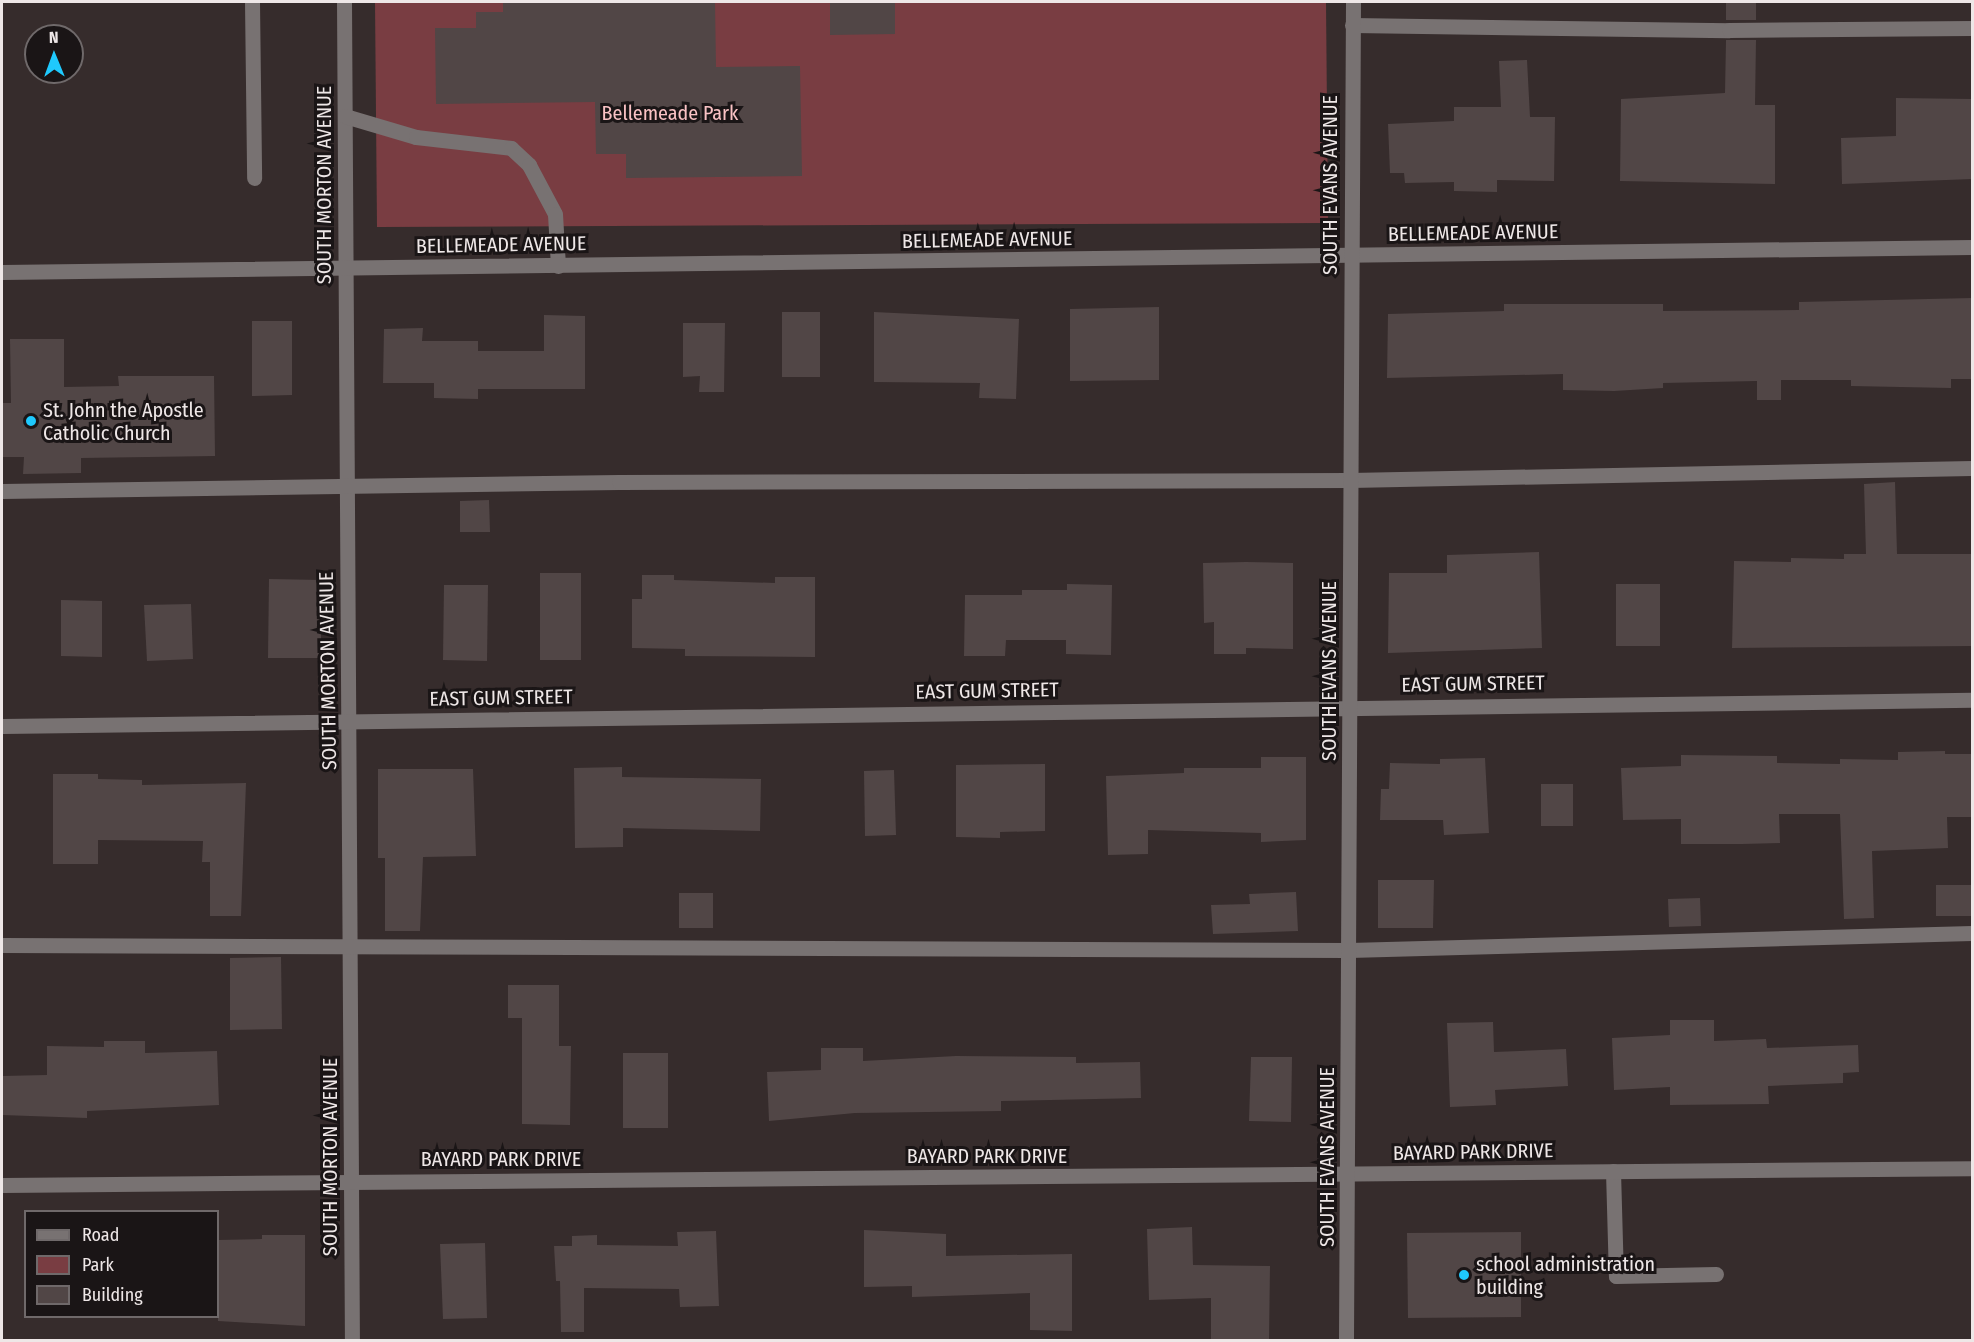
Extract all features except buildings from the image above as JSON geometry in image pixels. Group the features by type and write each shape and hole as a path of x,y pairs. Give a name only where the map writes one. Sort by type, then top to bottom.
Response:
{"street":[{"path":"252,2 254,178"},
{"name":"SOUTH MORTON AVENUE","path":"344,2 352,1341"},
{"name":"SOUTH EVANS AVENUE","path":"1346,1341 1353,2"},
{"path":"1353,25 1972,28"},
{"path":"345,116 416,136 511,148 529,165 555,214 558,266"},
{"name":"BELLEMEADE AVENUE","path":"2,272 1972,247"},
{"path":"2,491 346,488 630,482 1350,480 1972,468"},
{"name":"EAST GUM STREET","path":"2,726 1350,706 1972,700"},
{"path":"2,945 1349,950 1972,933"},
{"name":"BAYARD PARK DRIVE","path":"2,1185 1972,1168"},
{"path":"1613,1171 1616,1276 1716,1274"}],"green space":[{"name":"Bellemeade Park","path":"375,2 1326,2 1328,223 377,227"}],"place":[{"name":"St. John the Apostle Catholic Church","path":"31,421"},
{"name":"school administration building","path":"1464,1275"}]}
